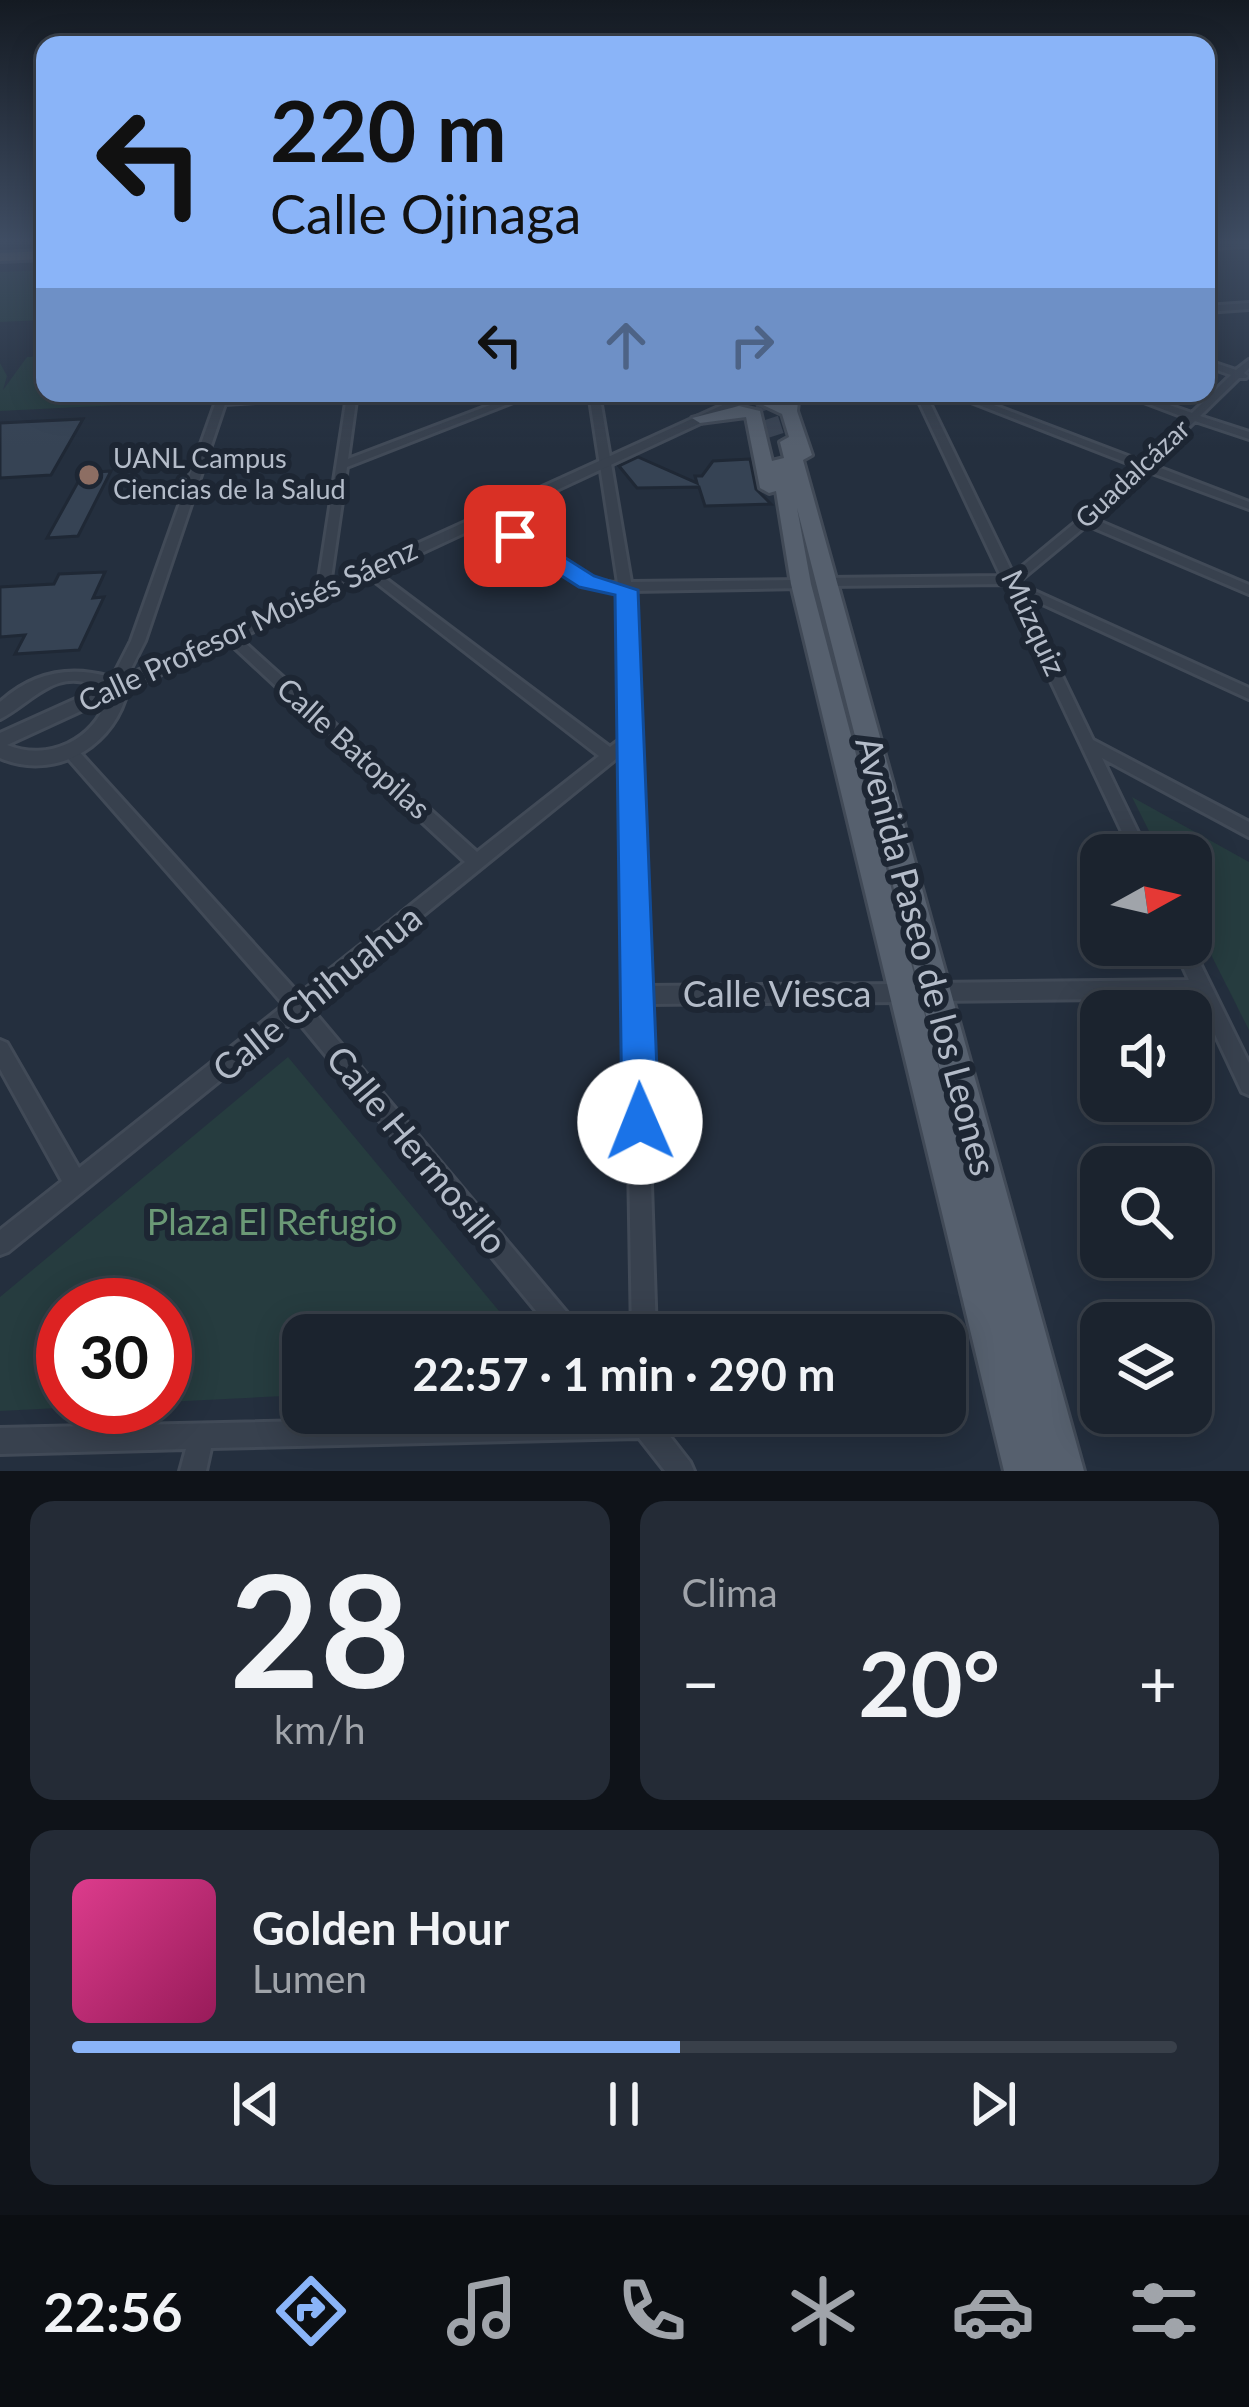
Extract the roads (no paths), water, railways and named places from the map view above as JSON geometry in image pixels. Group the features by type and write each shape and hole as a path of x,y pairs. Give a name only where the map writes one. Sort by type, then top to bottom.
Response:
{"main road":[{"path":"709,405 739,411 754,402"},
{"path":"756,402 769,488 774,503 787,514"},
{"path":"760,402 790,402 820,508 823,526 814,543"},
{"name":"Avenida Paseo de los Leones","path":"1025,1471 903,993 814,583 814,543 783,442 787,514 814,583 936,992 1063,1471"}],"street":[{"name":"Guadalcázar","path":"1215,400 1244,376 1249,363"},
{"path":"1215,366 1244,376"},
{"path":"0,750 32,760 70,751 109,721 113,690 138,640 221,402"},
{"path":"323,592 351,402"},
{"path":"475,402 475,414"},
{"path":"343,465 507,402"},
{"path":"596,402 626,590 644,1314"},
{"name":"Múzquiz","path":"924,402 1131,834"},
{"path":"977,402 1249,506"},
{"path":"1151,402 1249,436"},
{"name":"Guadalcázar","path":"1015,584 1212,402"},
{"name":"Calle Profesor Moisés Sáenz","path":"0,741 608,459 709,405"},
{"path":"486,516 572,574 626,590 814,583 1015,584 1249,694"},
{"path":"1086,520 1249,590"},
{"path":"366,570 610,756"},
{"name":"Calle Batopilas","path":"228,635 478,863"},
{"path":"0,713 28,689 61,677 92,676 113,690"},
{"name":"Calle Chihuahua","path":"0,1244 632,738"},
{"path":"1089,744 1249,830"},
{"name":"Calle Hermosillo","path":"70,751 299,1008 554,1314"},
{"path":"1192,966 1249,1084"},
{"name":"Calle Viesca","path":"638,994 1203,989"},
{"path":"0,1051 76,1184"},
{"path":"0,1441 285,1434"},
{"path":"654,1434 681,1471"},
{"path":"193,1471 201,1438"}],"tunnel":[{"path":"764,402 777,442"}],"place":[{"name":"UANL Campus Ciencias de la Salud","path":"89,475"}],"park label":[{"name":"Plaza El Refugio","path":"272,1222"}]}
